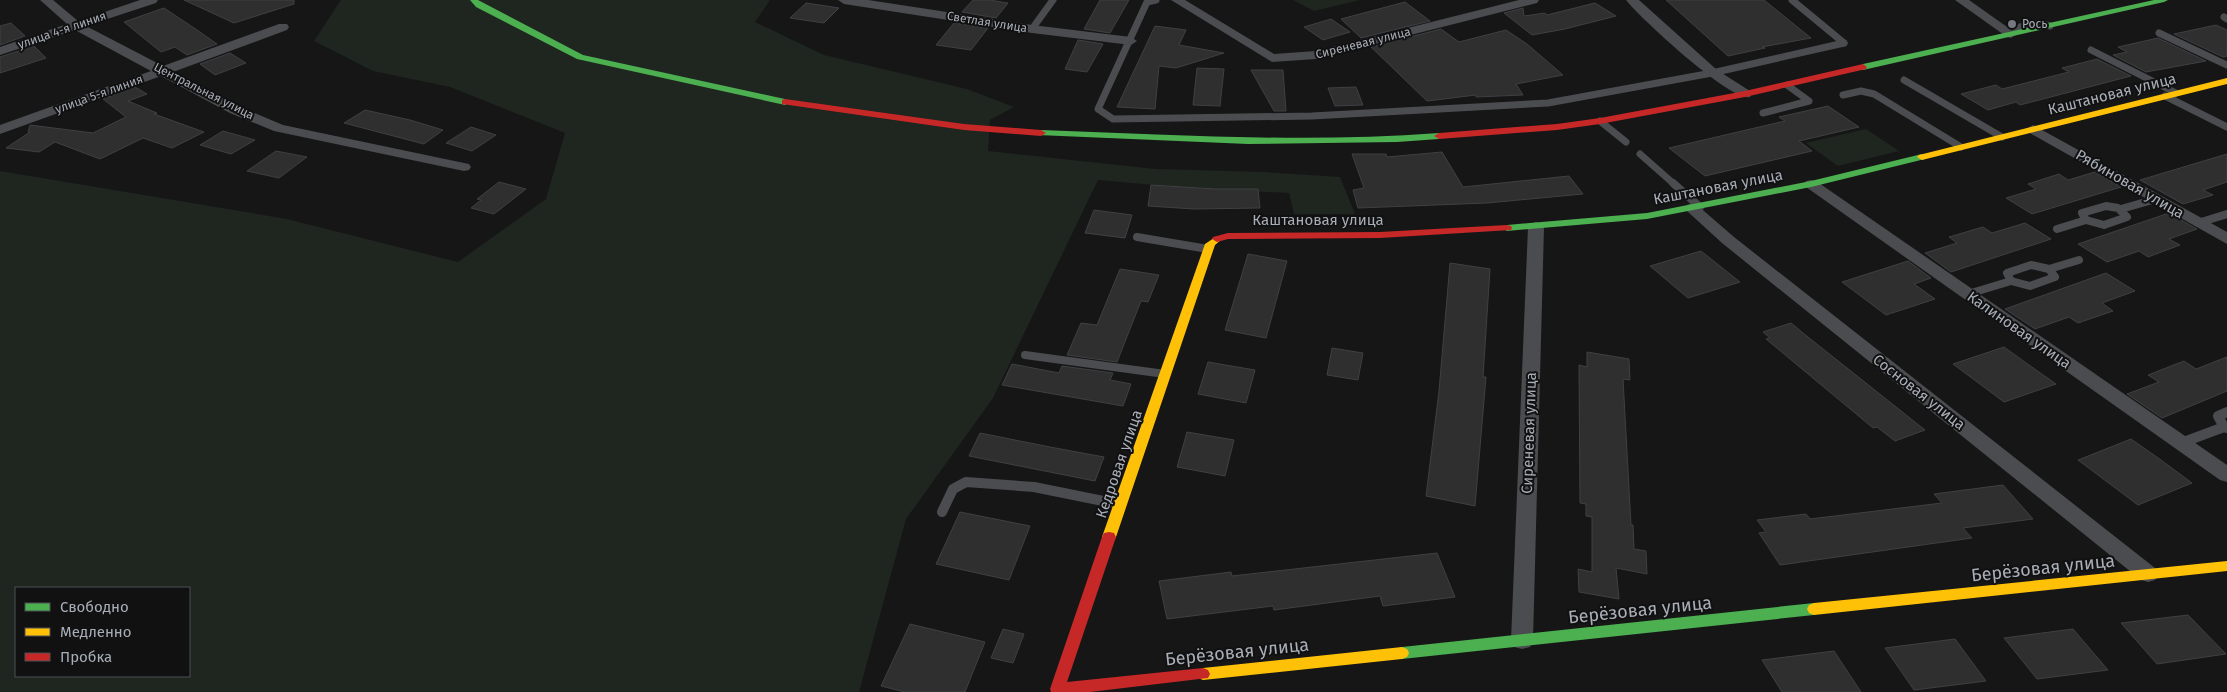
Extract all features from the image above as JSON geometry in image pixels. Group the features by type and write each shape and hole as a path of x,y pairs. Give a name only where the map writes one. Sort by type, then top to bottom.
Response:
{"street":[{"name":"Центральная улица","path":"46,0 75,25 163,70 235,110 279,128 464,167"},
{"name":"улица 4-я линия","path":"0,51 152,0"},
{"path":"474,0 479,5 580,58 804,106 964,127 1168,139 1287,141 1455,136 1600,121 1787,85 2008,32 2050,26 2164,0"},
{"name":"Светлая улица","path":"844,0 1131,42"},
{"name":"Сиреневая улица","path":"1177,0 1272,58 1316,55 1533,0"},
{"path":"1632,0 1712,73 1745,94"},
{"path":"1961,0 2008,32"},
{"name":"улица 5-я линия","path":"0,130 283,27"},
{"name":"Каштановая улица","path":"1208,249 1210,244 1216,239 1228,236 1380,235 1536,227 1637,217 1696,208 1811,184 2227,81"},
{"name":"Рябиновая улица","path":"2033,129 2227,239"},
{"name":"Калиновая улица","path":"1811,184 2227,475"},
{"name":"Сосновая улица","path":"1696,208 1721,235 2148,574"},
{"name":"Сиреневая улица","path":"1522,640 1536,227"},
{"name":"Кедровая улица","path":"1056,690 1208,249"},
{"name":"Берёзовая улица","path":"1056,690 2227,566"}],"lane":[{"path":"1032,29 1053,0"},
{"path":"1156,0 1147,2 1131,42 1098,109 1114,119 1312,116 1548,104 1712,73 1844,43 1792,0"},
{"path":"2159,33 2227,66"},
{"path":"2091,50 2227,127"},
{"path":"1904,80 2002,137"},
{"path":"1763,113 1809,101 1787,85"},
{"path":"1842,95 1861,91 1874,94 1961,147"},
{"path":"1600,121 1626,142"},
{"path":"1640,154 1696,208"},
{"path":"2086,220 2082,214 2083,212 2104,206 2121,210 2156,199"},
{"path":"2057,229 2086,220 2104,225 2127,217 2121,210"},
{"path":"2198,223 2227,214"},
{"path":"1137,237 1208,249"},
{"path":"2011,281 2007,274 2008,272 2032,265 2049,269 2078,260"},
{"path":"1968,294 2011,281 2026,286 2055,277 2049,269"},
{"path":"1025,355 1166,374"},
{"path":"2181,443 2225,427 2218,416 2227,412"},
{"path":"942,512 953,488 958,483 966,482 1034,487 1120,505"}],"shaded area":[{"path":"341,0 770,0 755,22 824,55 967,89 1014,107 990,120 988,151 1156,169 1263,172 1340,177 1355,214 1294,214 1289,193 1189,188 1098,180 993,398 906,519 859,692 0,692 0,171 287,219 458,262 546,199 565,133 450,87 373,71 314,41"},
{"path":"1293,0 1360,0 1314,11"},
{"path":"1866,129 1899,151 1838,166 1806,143"}],"building":[{"path":"184,0 294,0 294,4 234,23"},
{"path":"973,0 1008,3 996,18 962,12"},
{"path":"1100,0 1129,0 1110,33 1084,29"},
{"path":"1666,0 1764,0 1811,38 1762,47 1765,48 1728,56"},
{"path":"1405,2 1430,21 1361,38 1341,19"},
{"path":"806,3 839,8 824,23 790,18"},
{"path":"1595,3 1616,16 1532,35 1504,13 1523,8 1524,16 1545,13 1547,15"},
{"path":"164,8 217,44 187,55 175,47 161,52 124,22"},
{"path":"1331,19 1350,32 1323,40 1304,27"},
{"path":"11,23 25,36 0,45 0,26"},
{"path":"954,23 988,28 971,50 936,45"},
{"path":"2216,25 2227,30 2227,56 2223,57 2174,34"},
{"path":"1155,26 1186,30 1179,45 1224,53 1176,68 1159,66 1155,109 1117,107"},
{"path":"1441,29 1459,42 1506,30 1527,44 1563,75 1516,84 1523,95 1476,97 1476,95 1427,101 1371,47"},
{"path":"2158,38 2206,61 2146,72 2113,55 2127,52 2118,47"},
{"path":"1078,40 1103,44 1087,72 1065,69"},
{"path":"34,46 46,58 0,73 0,57"},
{"path":"230,53 246,63 215,75 200,64"},
{"path":"2097,59 2131,76 2020,105 2016,102 1988,110 1961,94 1996,85 2002,89 2069,72 2062,68"},
{"path":"1197,68 1224,69 1220,106 1193,105"},
{"path":"1251,70 1283,70 1286,111 1274,111"},
{"path":"135,87 147,94 128,101 157,113 154,114 204,132 172,148 143,138 100,159 55,142 39,152 6,148 30,132 28,132 30,125 93,133 126,117 103,99"},
{"path":"1356,87 1363,105 1335,106 1328,88"},
{"path":"1828,106 1859,127 1799,141 1812,151 1705,176 1669,148 1785,121 1779,117"},
{"path":"365,110 443,130 424,144 344,123"},
{"path":"471,127 496,135 472,151 446,143"},
{"path":"223,131 255,140 231,154 200,145"},
{"path":"276,151 307,157 279,178 247,171"},
{"path":"1442,152 1463,187 1569,176 1583,194 1487,203 1358,208 1353,190 1364,188 1352,154 1386,154 1387,157"},
{"path":"2227,154 2227,182 2203,190 2213,195 2183,204 2140,180"},
{"path":"2095,172 2121,187 2032,214 2006,198 2036,189 2028,184 2059,174 2068,180"},
{"path":"499,182 526,189 494,214 471,208 481,200 477,199"},
{"path":"1151,185 1215,189 1258,189 1260,208 1194,209 1148,206"},
{"path":"1094,210 1132,215 1125,238 1085,233"},
{"path":"2169,213 2197,229 2169,239 2180,245 2148,257 2139,251 2107,262 2078,244"},
{"path":"2025,223 2051,239 1951,272 1925,253 1957,243 1949,237 1983,227 1992,233"},
{"path":"1701,251 1740,282 1688,298 1650,266"},
{"path":"1248,254 1287,261 1266,338 1225,330"},
{"path":"1908,261 1931,278 1914,284 1935,299 1886,315 1842,282"},
{"path":"1450,263 1490,269 1483,377 1486,377 1475,506 1426,496 1439,391"},
{"path":"1120,269 1159,275 1148,302 1141,301 1117,362 1067,355 1081,323 1097,325"},
{"path":"2106,273 2135,291 2102,303 2113,311 2078,323 2069,317 2035,329 2005,309"},
{"path":"1791,323 1925,430 1895,441 1877,427 1873,428 1766,339 1770,338 1763,332"},
{"path":"2004,347 2056,384 2004,402 1953,364"},
{"path":"1332,348 1363,353 1358,380 1327,375"},
{"path":"1587,352 1629,359 1630,380 1623,379 1631,525 1633,525 1634,549 1646,551 1647,574 1616,568 1619,599 1579,592 1578,569 1592,572 1592,517 1586,516 1586,504 1580,503 1579,365 1587,367"},
{"path":"2227,357 2227,391 2162,418 2127,394 2159,382 2148,375 2184,361 2196,369"},
{"path":"1208,362 1255,370 1246,403 1198,394"},
{"path":"1012,364 1059,373 1062,366 1113,373 1110,380 1131,384 1123,406 1002,385"},
{"path":"1187,432 1234,440 1225,476 1177,467"},
{"path":"980,433 1104,457 1095,481 969,456"},
{"path":"2131,439 2192,483 2138,505 2078,460"},
{"path":"2003,485 2033,519 1963,528 1972,538 1780,565 1759,533 1766,532 1757,520 1806,514 1810,519 1942,503 1934,494"},
{"path":"960,512 1030,526 1009,580 936,564"},
{"path":"1437,553 1455,597 1383,606 1380,596 1274,610 1273,606 1167,619 1159,581 1231,572 1232,576"},
{"path":"2188,615 2226,654 2157,664 2121,623"},
{"path":"910,624 985,642 965,692 905,692 881,686"},
{"path":"1003,629 1024,634 1013,663 991,658"},
{"path":"2073,629 2108,670 2037,679 2004,638"},
{"path":"1955,639 1986,681 1914,690 1885,648"},
{"path":"1834,651 1861,692 1782,692 1762,660"}],"traffic: fast":[{"path":"474,0 479,5 580,57 785,102"},
{"path":"1863,67 2164,0"},
{"path":"1041,133 1248,141 1397,139 1439,136"},
{"path":"1507,228 1647,216 1811,184 1922,157"},
{"path":"1402,653 1814,609"}],"traffic: slow":[{"path":"1922,157 2227,81"},
{"path":"1109,537 1210,244 1217,239"},
{"path":"1814,609 2227,566"},
{"path":"1203,674 1402,653"}],"traffic: jam":[{"path":"1439,136 1557,127 1600,121 1745,94 1863,67"},
{"path":"785,102 964,127 1041,133"},
{"path":"1217,239 1228,236 1380,235 1507,228"},
{"path":"1109,537 1057,689 1203,674"}],"place":[{"name":"Рось","path":"2012,24"}]}
